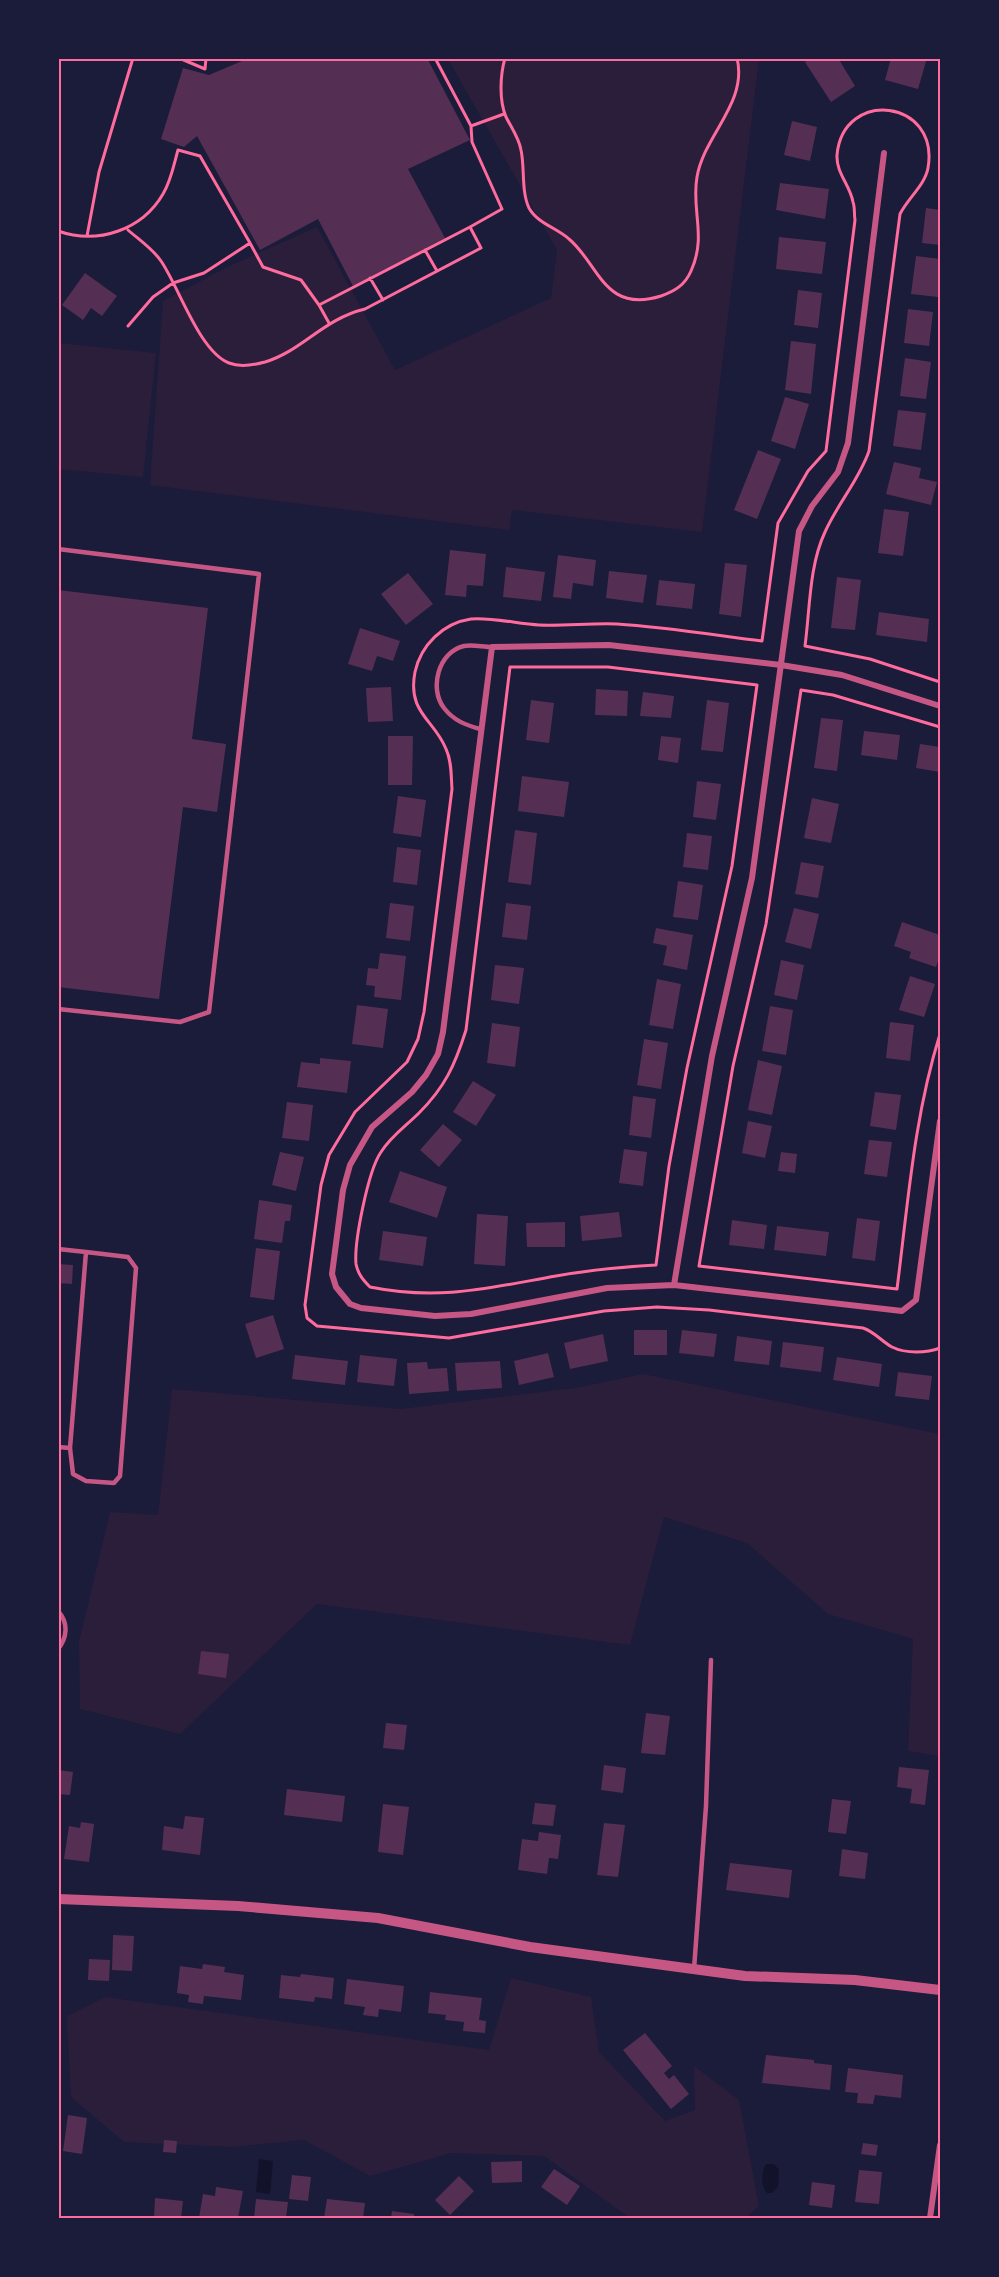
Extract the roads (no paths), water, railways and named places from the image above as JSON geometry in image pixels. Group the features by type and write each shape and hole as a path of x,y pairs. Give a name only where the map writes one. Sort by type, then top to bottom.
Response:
{"street":[{"path":"674,1285 708,1078 752,878 799,531 812,506 838,472 848,443 884,153"},
{"path":"940,706 842,675 781,665 609,645 492,647 443,1032 438,1054 426,1075 412,1092 372,1127 350,1165 343,1190 332,1274 341,1297 361,1308 435,1316 471,1314 607,1288 674,1285 902,1311 916,1300 940,1121"},
{"path":"58,1899 238,1906 378,1918 530,1947 745,1976 855,1980 940,1990"},
{"path":"930,2218 940,2145"}],"lane":[{"path":"58,549 259,573 208,1012 180,1022 58,1009"},
{"path":"480,729 461,723 442,707 436,681 443,660 462,646 492,647"},
{"path":"58,1249 86,1252 128,1257 136,1268 120,1476 114,1483 86,1481 73,1474 70,1448 86,1252"},
{"path":"58,1447 70,1448"},
{"path":"58,1611 64,1617 66,1628 64,1642 58,1649"},
{"path":"694,1969 706,1806 711,1660"}]}
